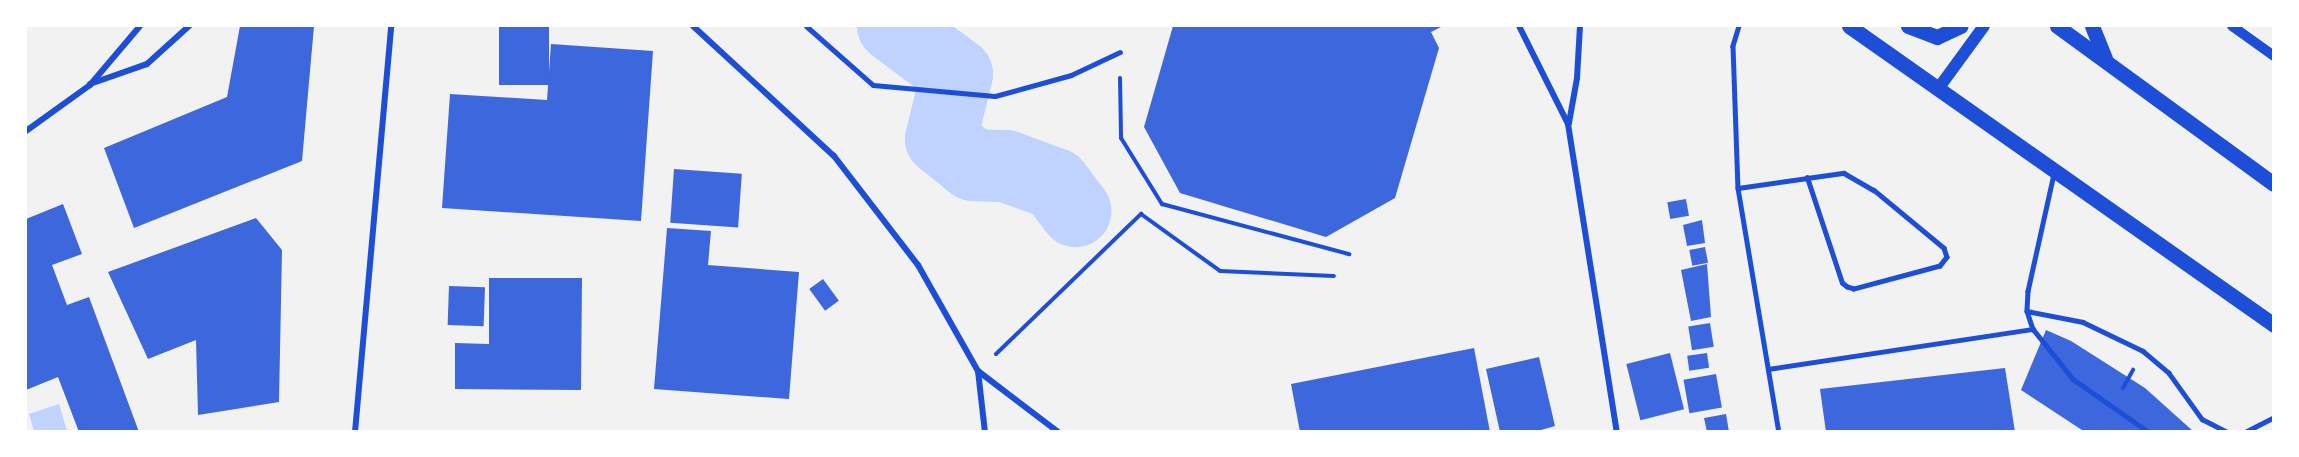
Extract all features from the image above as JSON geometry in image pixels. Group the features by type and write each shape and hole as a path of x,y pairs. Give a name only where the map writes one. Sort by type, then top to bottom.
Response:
{"main road":[{"path":"1849,26 2274,325"},
{"path":"1908,26 1937,37 1961,26"},
{"path":"1938,89 1984,26"},
{"path":"2057,26 2274,184"},
{"path":"2092,26 2105,59"}],"street":[{"path":"26,131 90,85 140,26"},
{"path":"90,85 147,64 189,26"},
{"path":"355,432 391,26"},
{"path":"693,26 834,156 918,265 978,371 985,432"},
{"path":"806,26 873,85 994,96 1071,75 1120,52"},
{"path":"1519,26 1568,124 1617,432"},
{"path":"1568,124 1577,78 1580,26"},
{"path":"2232,26 2274,56"},
{"path":"978,371 1058,432"}],"lane":[{"path":"1739,26 1732,46 1738,188 1779,432"},
{"path":"2055,171 2027,311 2033,328 2073,379 2149,432"},
{"path":"1738,188 1807,178 1844,173 1861,179 1944,248 1947,257 1940,266 1854,289 1847,287 1842,283 1807,178"},
{"path":"2027,311 2083,322 2143,351 2169,373 2202,419 2227,432"},
{"path":"1768,369 2033,328"},
{"path":"2246,432 2274,417"}],"path":[{"path":"1120,52 1121,138 1162,204 1349,254"},
{"path":"978,371 1141,214 1220,271 1334,276"}],"water":[{"path":"59,404 67,431 34,431 29,414"}],"building":[{"path":"240,26 314,26 302,161 134,228 104,148 227,97"},
{"path":"499,26 549,26 549,85 499,85"},
{"path":"1173,26 1443,26 1431,32 1439,48 1395,198 1326,237 1180,193 1144,127"},
{"path":"551,44 653,51 641,221 442,208 450,94 547,100"},
{"path":"674,169 742,174 738,228 670,223"},
{"path":"1686,199 1689,216 1670,219 1667,202"},
{"path":"63,204 82,254 52,265 67,305 89,297 139,432 79,432 58,377 26,390 26,219"},
{"path":"256,218 282,250 279,402 198,415 196,340 148,359 108,272"},
{"path":"1702,220 1705,243 1687,246 1683,225"},
{"path":"667,228 711,231 708,265 799,272 789,399 654,389"},
{"path":"1705,247 1708,263 1692,266 1689,250"},
{"path":"1707,264 1711,317 1691,321 1681,270"},
{"path":"489,278 582,278 581,390 455,389 455,343 489,344"},
{"path":"823,279 839,301 825,311 809,289"},
{"path":"449,286 485,287 484,326 448,325"},
{"path":"1710,323 1714,347 1692,350 1688,326"},
{"path":"2046,330 2071,341 2145,388 2194,432 2085,432 2021,390"},
{"path":"1474,348 1490,432 1300,432 1291,384"},
{"path":"1670,353 1684,409 1640,420 1626,364"},
{"path":"1707,353 1709,368 1689,371 1687,356"},
{"path":"1539,357 1555,426 1534,432 1500,432 1486,369"},
{"path":"2005,368 2015,432 1826,432 1820,389"},
{"path":"1716,374 1722,407 1689,413 1684,380"},
{"path":"1726,414 1729,432 1707,432 1704,418"}],"waterway":[{"path":"893,26 957,74 941,139 973,165 1006,166 1055,184 1075,211"}]}
